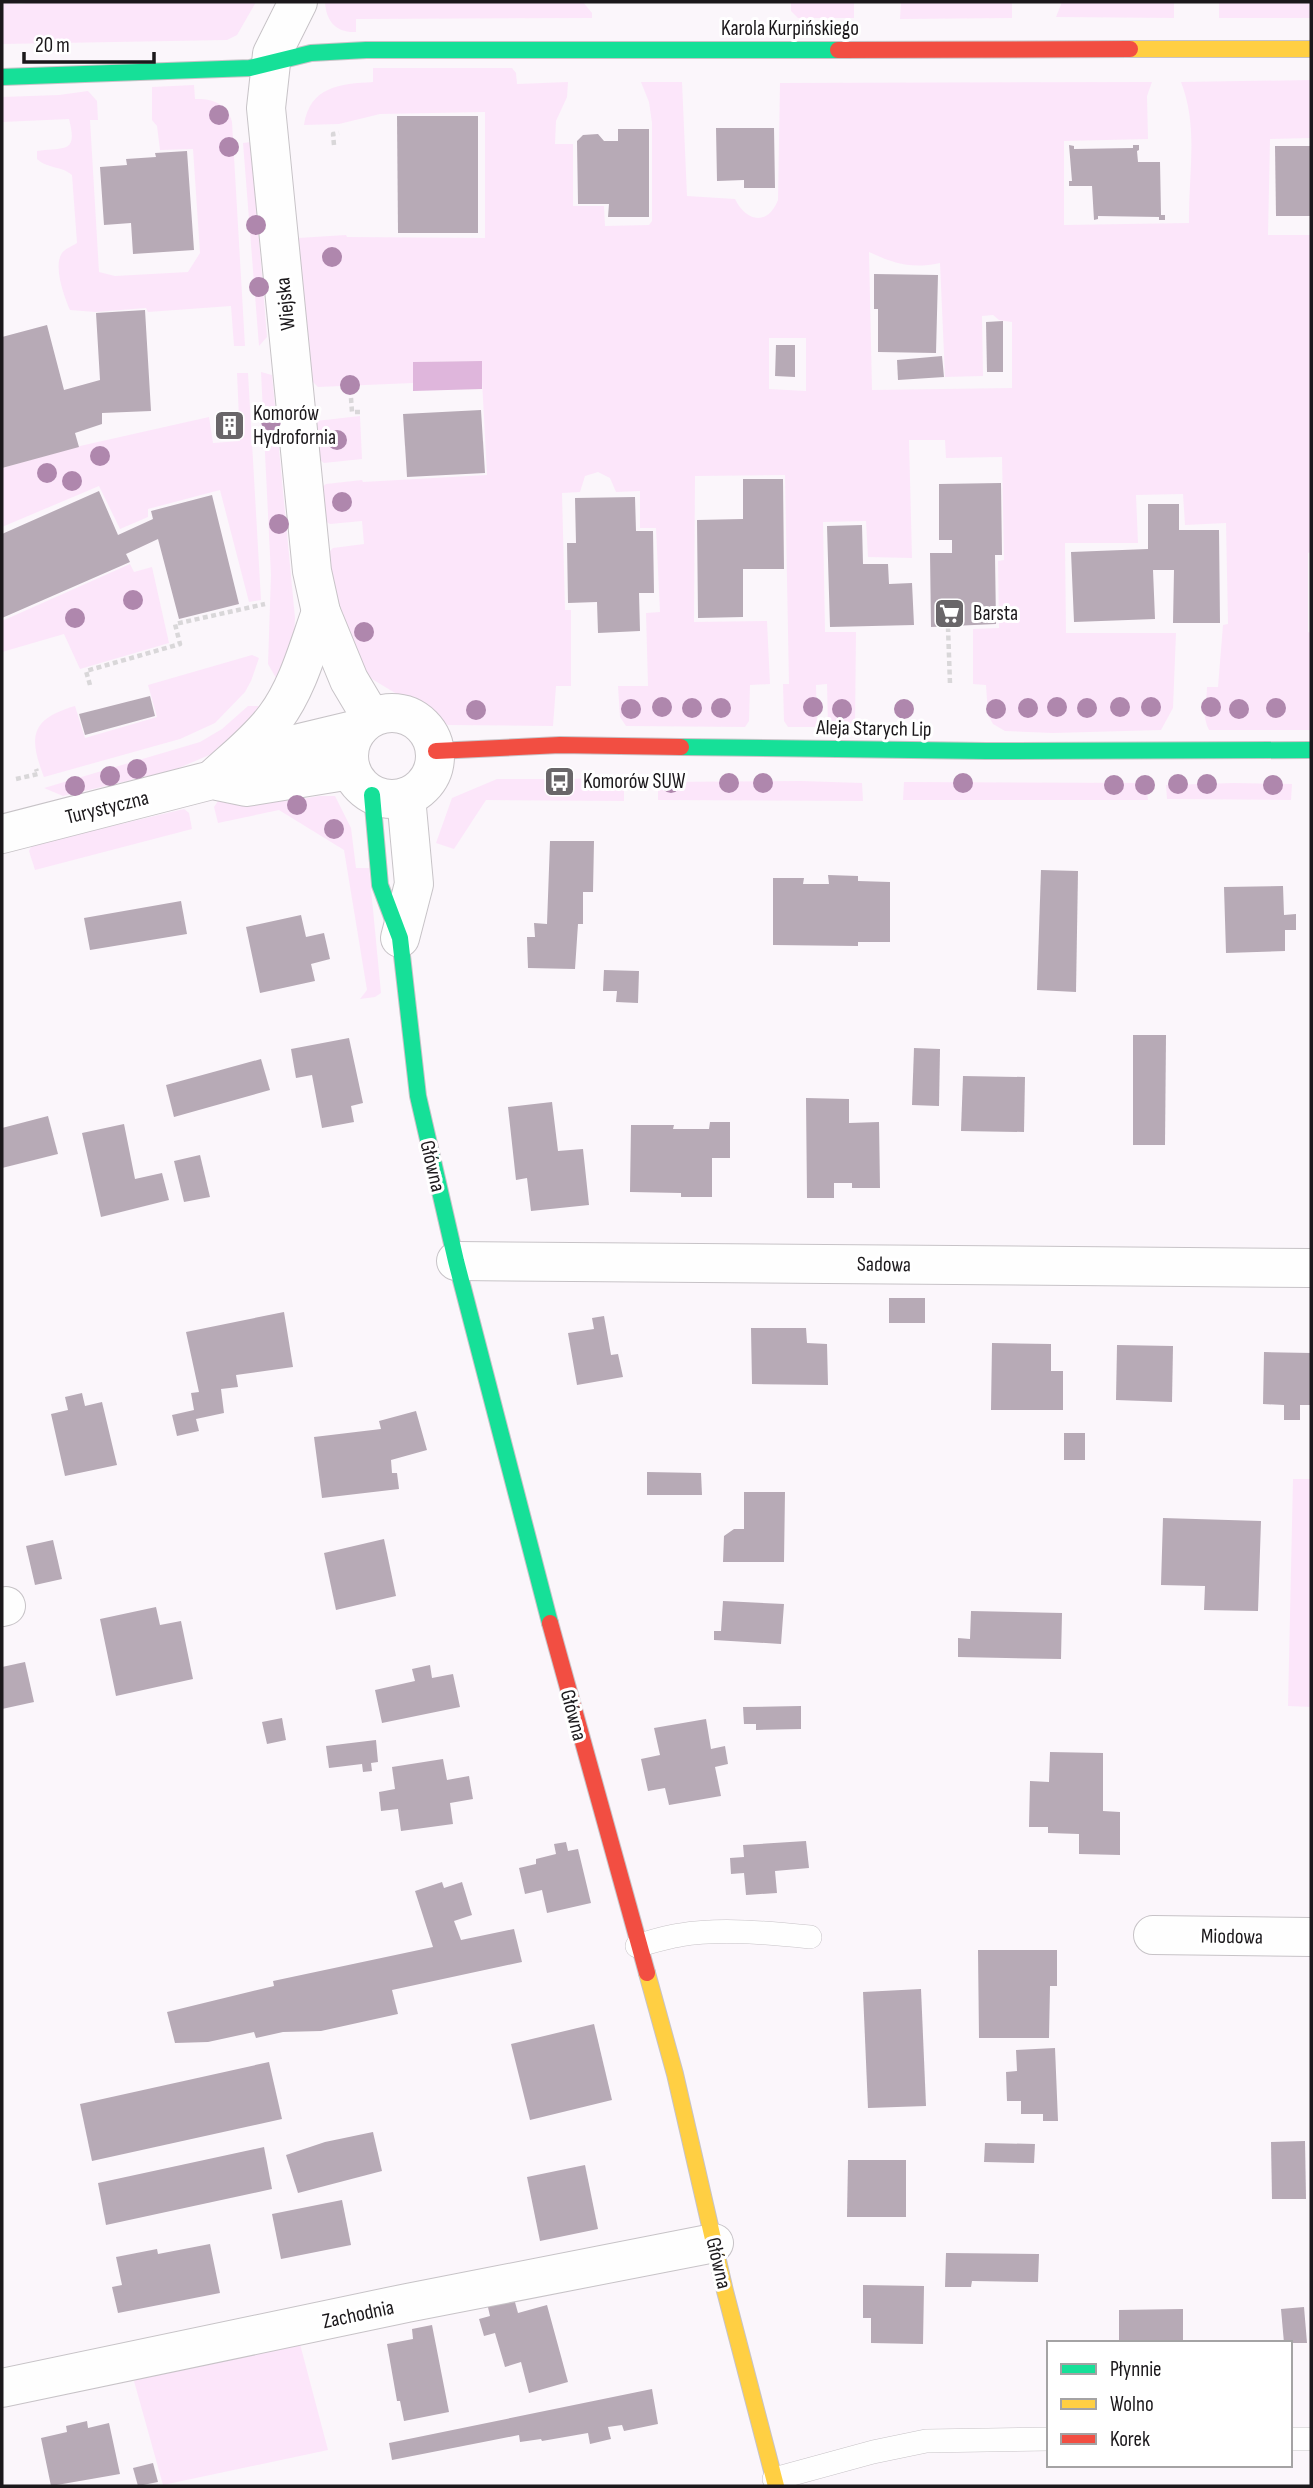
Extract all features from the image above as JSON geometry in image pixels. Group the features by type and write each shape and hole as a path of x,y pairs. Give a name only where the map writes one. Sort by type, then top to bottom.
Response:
{"street":[{"name":"Wiejska","path":"298,2 276,44 270,64 267,126 308,538 321,612 365,723"},
{"name":"Karola Kurpińskiego","path":"2,77 217,69 270,64 312,53 366,50 1311,49"},
{"name":"Wiejska","path":"223,769 257,739 283,706 298,676 321,612"},
{"path":"394,712 407,715 426,729 436,751 432,774 417,792 376,787 349,748 365,723 394,712"},
{"name":"Turystyczna","path":"2,834 223,769 365,723"},
{"name":"Aleja Starych Lip","path":"436,751 560,745 986,751 1311,750"},
{"name":"Turystyczna","path":"223,769 246,787 376,787"},
{"name":"Główna","path":"376,787 414,884 400,938 414,1074 456,1261 520,1514 637,1946 675,2074 714,2243 775,2482"},
{"name":"Sadowa","path":"456,1261 1311,1268"},
{"name":"Miodowa","path":"1153,1935 1311,1937"},
{"name":"Zachodnia","path":"2,2388 407,2303 714,2243"}],"lane":[{"path":"637,1946 697,1933 810,1937"},
{"path":"775,2482 873,2452 926,2441 1047,2439"},
{"path":"1292,2439 1311,2439"}],"path":[{"path":"334,145 333,134 339,133"},
{"path":"351,398 352,412 360,412"},
{"path":"90,685 86,671 180,644 175,624 265,604"},
{"path":"948,627 950,684"},
{"path":"16,779 38,774 36,769"}],"shaded area":[{"path":"2,2 256,2 237,35 227,40 2,44"},
{"path":"325,2 583,2 592,13 592,18 356,19 356,32 349,32 333,24 327,15"},
{"path":"791,2 854,2 854,18 798,18 791,11"},
{"path":"901,2 1012,2 1012,18 900,19"},
{"path":"1062,2 1174,2 1174,18 1056,17"},
{"path":"1219,2 1311,2 1311,18 1219,18"},
{"path":"373,68 512,68 516,73 517,84 568,82 567,97 556,121 555,144 573,144 573,206 604,206 605,226 649,225 652,221 652,123 649,102 641,82 682,82 687,196 735,199 745,213 757,218 769,214 778,200 780,83 1152,82 1147,96 1148,139 1064,141 1064,225 1189,223 1191,134 1190,117 1181,82 1311,80 1311,138 1270,139 1268,235 1311,235 1311,552 1308,553 1308,632 1311,633 1311,730 1209,730 1205,714 1207,687 1218,687 1223,625 1228,624 1226,523 1185,525 1183,494 1136,495 1138,543 1065,543 1066,633 1176,633 1173,708 1161,730 1053,733 1005,731 993,724 988,715 986,685 973,684 973,629 999,628 998,561 1004,560 1002,457 946,458 945,440 909,440 912,558 868,557 866,521 823,522 825,632 856,632 855,726 828,727 827,684 816,685 817,727 788,727 784,721 783,684 789,684 785,475 695,476 694,622 767,621 770,684 750,685 749,721 745,727 626,726 620,717 618,686 648,686 646,613 660,612 656,528 640,528 640,491 616,492 610,478 598,472 585,476 580,492 562,493 565,610 571,610 571,686 556,686 553,726 448,725 372,679 365,672 334,590 329,552 333,548 364,544 362,521 330,524 325,521 322,487 326,484 362,480 487,475 481,361 413,362 413,383 318,387 311,380 298,238 346,235 485,238 485,112 380,114 339,124 304,125 313,102 328,90 349,84 373,82","holes":["869,252 903,264 920,266 940,263 945,377 983,376 982,316 993,315 999,320 1012,322 1012,388 872,390","769,338 806,338 806,391 769,389"]},
{"path":"194,85 195,99 218,103 227,111 232,122 245,346 234,346 231,306 148,312 146,308 96,312 70,310 60,281 59,265 62,253 77,243 72,175 37,159 37,151 67,147 72,138 69,119 2,122 2,97 88,91 97,101 98,120 90,120 99,272 115,276 188,272 200,253 193,149 160,150 157,126 152,120 152,87"},
{"path":"251,142 267,337 259,346 243,143"},
{"path":"482,361 482,389 413,391 413,362"},
{"path":"261,372 272,375 295,618 294,638 279,683 268,664 271,575"},
{"path":"237,373 248,373 261,600 249,602 220,490 148,509 148,517 120,529 99,486 2,527 2,468 80,446 209,417 213,443 240,441"},
{"path":"360,416 362,459 324,463 319,459 316,421"},
{"path":"130,564 134,572 152,567 169,643 80,669 64,634 2,652 2,621"},
{"path":"252,655 259,658 251,681 245,692 215,723 180,739 44,777 35,740 37,731 49,717 75,706 85,738 157,717 148,685"},
{"path":"248,706 265,706 221,750 174,770 63,796 44,788 200,742 222,729"},
{"path":"497,779 547,779 547,787 571,787 572,779 624,781 624,801 486,800 454,849 436,843 452,798"},
{"path":"658,782 862,783 863,801 658,800"},
{"path":"904,782 1146,783 1148,800 903,800"},
{"path":"1292,784 1291,800 1167,799 1166,785"},
{"path":"294,790 296,800 335,796 351,828 356,868 369,868 381,993 375,997 360,999 367,990 344,850 279,810 218,823 214,807 218,801"},
{"path":"184,809 189,813 192,829 35,870 29,851 32,845"},
{"path":"1293,1479 1311,1479 1311,1707 1288,1706"},
{"path":"300,2344 328,2450 163,2485 134,2381 152,2374"}],"building":[{"path":"397,116 478,116 478,233 398,233"},
{"path":"716,128 774,128 775,188 744,188 744,180 717,181"},
{"path":"618,129 649,129 649,217 608,217 609,204 578,204 577,141 583,135 598,134 604,141 618,141"},
{"path":"1069,145 1074,146 1074,149 1133,148 1133,145 1139,145 1138,162 1160,162 1161,215 1165,215 1165,220 1159,220 1159,217 1098,216 1098,219 1094,220 1092,186 1069,186 1069,181 1072,181"},
{"path":"1275,146 1311,146 1311,216 1276,216"},
{"path":"187,151 194,250 133,254 131,223 104,225 100,167 127,165 126,159 156,157 155,153"},
{"path":"874,274 938,275 936,353 878,352 878,309 874,309"},
{"path":"145,310 151,411 102,413 102,424 75,433 79,447 2,468 2,337 47,325 64,390 100,380 96,313"},
{"path":"1003,321 1003,372 987,372 986,322"},
{"path":"776,345 795,345 795,377 775,376"},
{"path":"942,356 944,377 898,380 897,360"},
{"path":"481,410 485,473 407,477 403,414"},
{"name":"Komorów Hydrofornia","path":"238,416 239,437 222,438 221,417"},
{"path":"743,479 783,479 784,569 743,569 743,617 698,618 697,520 743,519"},
{"path":"1001,483 1002,555 995,555 996,624 931,627 930,553 952,553 952,540 939,540 939,484"},
{"path":"99,491 118,535 153,519 151,511 212,495 239,604 179,619 158,539 126,554 130,562 2,618 2,534"},
{"path":"635,497 636,531 653,531 654,593 639,593 640,631 598,633 597,602 568,603 567,543 576,543 575,498"},
{"path":"1148,504 1179,504 1179,530 1219,530 1220,623 1173,623 1174,570 1153,570 1155,619 1074,622 1071,552 1148,549"},
{"path":"862,525 863,564 888,564 889,584 912,583 914,625 830,627 827,526"},
{"path":"150,696 155,716 85,735 79,714"},
{"path":"550,841 594,841 593,892 583,892 583,924 578,924 575,969 528,968 527,937 535,937 534,923 547,924"},
{"path":"1041,870 1078,871 1076,992 1037,990"},
{"path":"828,875 858,876 858,881 890,882 890,942 858,942 858,946 773,945 773,878 804,878 803,884 829,884"},
{"path":"1283,886 1284,915 1296,914 1296,930 1285,930 1285,951 1226,953 1224,887"},
{"path":"181,901 187,934 90,950 84,918"},
{"path":"301,915 306,937 324,933 330,959 311,964 315,981 260,993 246,927"},
{"path":"604,970 639,971 638,1003 616,1002 617,991 603,991"},
{"path":"1133,1035 1166,1035 1165,1145 1133,1145"},
{"path":"349,1038 363,1103 351,1106 354,1122 322,1128 312,1075 296,1078 291,1049"},
{"path":"914,1048 940,1049 939,1106 912,1105"},
{"path":"261,1059 270,1090 174,1117 166,1085"},
{"path":"963,1076 1025,1077 1024,1132 961,1131"},
{"path":"806,1098 849,1099 849,1123 879,1122 880,1188 852,1188 852,1183 834,1183 834,1198 807,1198"},
{"path":"552,1102 558,1151 583,1149 589,1205 531,1211 527,1178 516,1180 508,1107"},
{"path":"48,1116 58,1154 2,1168 2,1128"},
{"path":"710,1122 730,1122 730,1158 712,1158 712,1197 681,1197 681,1193 630,1192 631,1125 674,1125 673,1129 709,1129"},
{"path":"124,1124 135,1179 162,1173 169,1200 101,1217 82,1133"},
{"path":"200,1155 210,1197 184,1202 174,1161"},
{"path":"889,1298 925,1298 925,1323 889,1323"},
{"path":"284,1312 293,1367 236,1375 238,1387 221,1389 224,1413 196,1419 199,1431 177,1436 172,1415 194,1410 191,1393 199,1392 186,1332"},
{"path":"604,1316 611,1355 618,1354 623,1377 577,1385 568,1333 594,1329 592,1318"},
{"path":"751,1328 806,1328 807,1343 827,1344 828,1385 752,1384"},
{"path":"992,1343 1051,1344 1051,1371 1063,1371 1063,1410 991,1410"},
{"path":"1117,1345 1173,1346 1172,1402 1116,1400"},
{"path":"1264,1352 1311,1353 1311,1405 1300,1405 1300,1420 1284,1420 1284,1405 1263,1404"},
{"path":"82,1393 85,1406 102,1402 117,1465 65,1476 51,1414 68,1410 65,1397"},
{"path":"416,1411 427,1450 391,1460 392,1473 397,1473 399,1489 322,1498 314,1437 381,1429 379,1421"},
{"path":"1064,1433 1085,1433 1085,1460 1064,1460"},
{"path":"647,1472 701,1473 702,1495 647,1495"},
{"path":"744,1492 785,1492 784,1562 723,1562 724,1536 734,1529 744,1529"},
{"path":"1163,1518 1261,1521 1258,1611 1204,1610 1205,1586 1161,1585"},
{"path":"384,1539 396,1596 336,1610 324,1553"},
{"path":"53,1540 62,1579 35,1585 26,1546"},
{"path":"723,1601 784,1604 781,1644 714,1640 714,1631 721,1631"},
{"path":"156,1607 160,1625 181,1621 193,1679 116,1696 100,1619"},
{"path":"971,1611 1062,1613 1061,1659 958,1657 958,1638 970,1639"},
{"path":"25,1662 34,1702 2,1709 2,1667"},
{"path":"430,1665 432,1678 453,1674 460,1707 382,1723 375,1690 415,1681 412,1669"},
{"path":"801,1706 801,1729 756,1730 756,1724 744,1724 743,1707"},
{"path":"282,1718 286,1740 267,1744 262,1722"},
{"path":"706,1719 711,1749 725,1746 728,1764 715,1767 721,1796 669,1805 665,1788 648,1791 641,1759 660,1755 654,1728"},
{"path":"376,1740 378,1762 371,1763 372,1771 363,1772 362,1764 329,1768 326,1746"},
{"path":"1050,1752 1103,1753 1103,1811 1120,1812 1120,1855 1079,1854 1079,1834 1048,1833 1048,1827 1029,1827 1030,1781 1049,1782"},
{"path":"443,1759 447,1780 469,1776 473,1799 450,1803 453,1824 401,1831 398,1809 381,1811 379,1792 395,1789 392,1767"},
{"path":"806,1841 809,1868 775,1871 777,1893 746,1895 744,1873 731,1874 730,1858 744,1857 743,1845"},
{"path":"566,1842 568,1851 578,1849 591,1903 547,1913 542,1890 525,1894 519,1868 536,1864 536,1859 556,1854 554,1844"},
{"path":"442,1882 444,1888 462,1882 472,1915 454,1921 461,1940 514,1929 522,1962 392,1990 398,2014 321,2031 283,2032 256,2038 254,2032 208,2042 175,2043 167,2012 274,1986 273,1981 433,1947 415,1891"},
{"path":"978,1950 1057,1950 1057,1986 1050,1986 1049,2038 979,2038"},
{"path":"921,1989 926,2106 868,2108 863,1992"},
{"path":"594,2024 612,2100 530,2120 511,2044"},
{"path":"1055,2048 1058,2121 1043,2121 1043,2114 1021,2114 1021,2101 1007,2101 1006,2072 1017,2071 1016,2050"},
{"path":"269,2062 282,2119 92,2161 80,2104"},
{"path":"373,2132 382,2171 298,2193 286,2155 325,2142"},
{"path":"1305,2141 1306,2199 1272,2199 1271,2142"},
{"path":"985,2143 1035,2144 1034,2163 984,2162"},
{"path":"264,2147 272,2189 106,2225 98,2183"},
{"path":"848,2160 906,2160 906,2217 847,2217"},
{"path":"585,2165 598,2229 540,2241 527,2177"},
{"path":"342,2200 351,2245 281,2259 272,2214"},
{"path":"210,2244 220,2293 118,2313 112,2287 122,2285 116,2257 157,2249 158,2254"},
{"path":"946,2253 1039,2254 1038,2282 972,2281 971,2287 945,2287"},
{"path":"863,2285 924,2286 923,2344 871,2343 871,2318 863,2318"},
{"path":"513,2295 518,2313 547,2305 568,2382 529,2393 521,2362 505,2367 495,2333 484,2336 479,2319 490,2316 487,2303"},
{"path":"1304,2307 1307,2343 1284,2341 1281,2309"},
{"path":"1183,2309 1183,2341 1119,2341 1119,2310"},
{"path":"432,2325 449,2412 404,2421 400,2401 397,2401 387,2344 413,2339 412,2329"},
{"path":"652,2389 658,2424 624,2431 622,2425 608,2427 611,2439 590,2444 588,2433 520,2442 519,2435 392,2460 389,2443"},
{"path":"87,2421 88,2428 109,2423 120,2474 51,2486 41,2438 67,2432 66,2426"},
{"path":"153,2463 158,2482 138,2486 133,2468"}],"traffic: fast":[{"path":"2,77 250,68 311,53 366,50 838,50"},
{"path":"681,747 986,751 1311,750"},
{"path":"372,795 380,885 400,938 418,1096 456,1261 550,1623"}],"traffic: slow":[{"path":"1130,49 1311,49"},
{"path":"647,1973 675,2074 725,2291 776,2486"}],"traffic: jam":[{"path":"838,50 1130,49"},
{"path":"436,751 560,745 681,747"},
{"path":"550,1623 647,1973"}],"place":[{"name":"Komorów Hydrofornia","path":"230,425"},
{"name":"Barsta","path":"950,613"},
{"name":"Komorów SUW","path":"560,781"}]}
